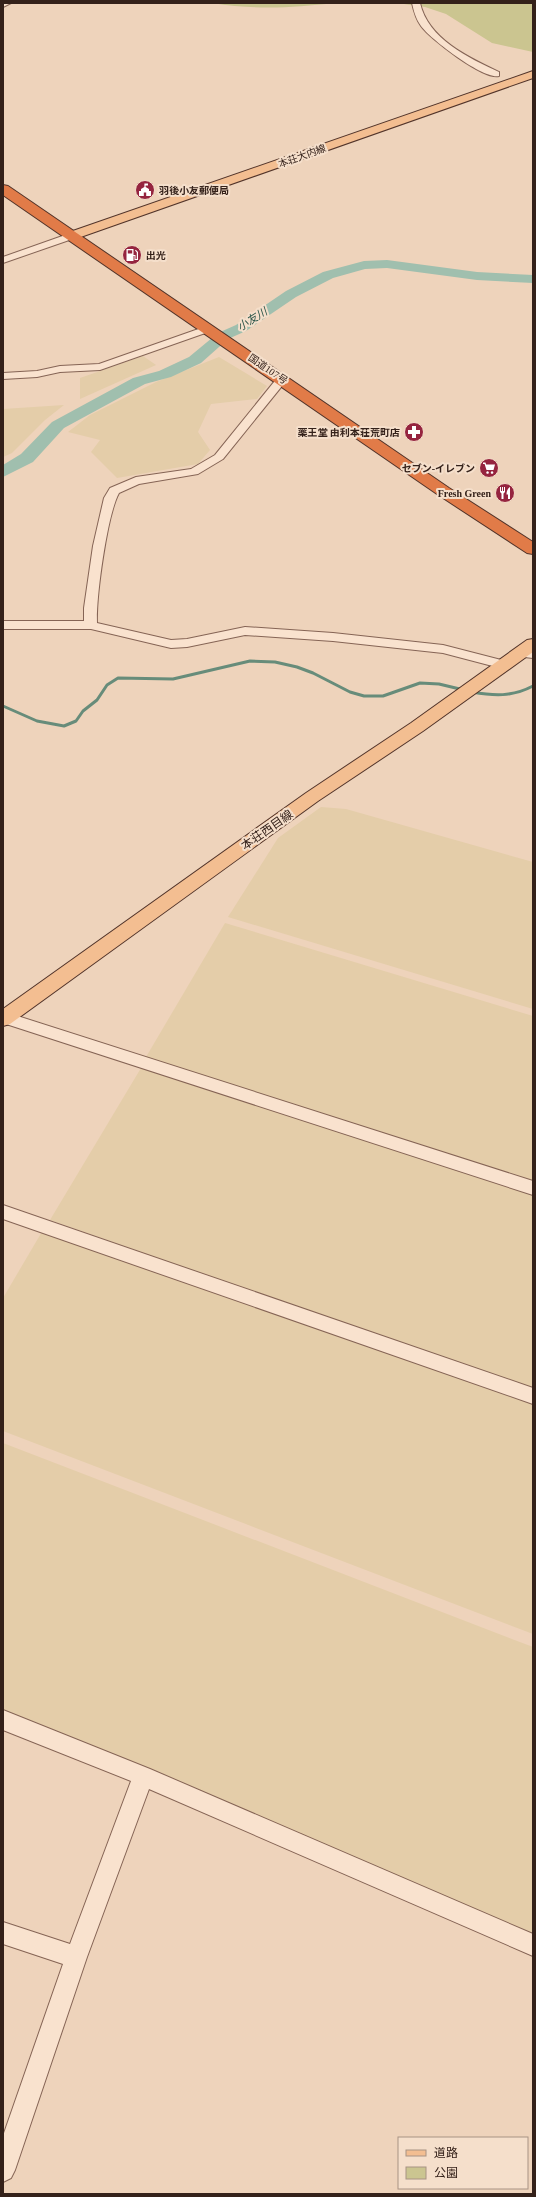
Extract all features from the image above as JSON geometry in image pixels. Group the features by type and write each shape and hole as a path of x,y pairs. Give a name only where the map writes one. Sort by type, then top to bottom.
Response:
{"highway":[{"name":"国道107号","path":"3,189 210,331 282,378 443,491 531,546"}],"main road":[{"name":"本荘大内線","path":"71,236 533,74"},
{"name":"本荘西目線","path":"4,1018 299,806 504,665 529,651"}],"street":[{"path":"3,4 7,3"},
{"path":"416,3 416,8 424,22 433,33 464,57 496,74"},
{"path":"3,260 71,236"},
{"path":"3,376 37,374 60,369 100,367 210,331"},
{"path":"91,625 90,608 99,546 110,498 114,491 136,481 194,472 219,457 282,378"},
{"path":"3,625 91,625 171,644 187,643 245,632 404,644 443,649 504,665"},
{"path":"4,1018 533,1188"},
{"path":"3,1212 533,1396"},
{"path":"3,1720 143,1776 533,1945"},
{"path":"3,2170 76,1957 143,1776"},
{"path":"3,1933 76,1957"}],"shaded area":[{"path":"143,356 156,365 80,399 80,378"},
{"path":"219,357 267,386 257,399 211,404 198,432 210,450 198,464 117,478 91,452 100,440 68,432 90,415 156,382"},
{"path":"64,405 45,420 12,453 3,457 3,409"},
{"path":"321,807 346,809 533,862 533,1009 228,917 278,838"},
{"path":"225,923 533,1016 533,1182 146,1057"},
{"path":"141,1068 533,1195 533,1391 50,1220"},
{"path":"43,1230 533,1401 533,1634 3,1431 3,1298"},
{"path":"3,1443 533,1647 533,1935 3,1711"}],"green space":[{"path":"212,3 335,3 274,8 244,7"},
{"path":"397,3 533,3 533,52 492,43 446,14 425,7"}],"waterway":[{"name":"小友川","path":"3,472 27,458 58,425 139,381 165,374 195,360 223,336 241,328 291,294 328,275 364,265 387,264 477,276 533,279"},
{"path":"3,706 37,721 64,726 76,721 83,711 97,700 107,685 118,678 173,679 250,661 275,662 297,667 313,673 350,692 364,696 383,696 420,683 439,684 464,690"},
{"path":"472,692 503,695 525,690 533,686"}],"place":[{"name":"羽後小友郵便局","path":"145,190"},
{"name":"出光","path":"132,255"},
{"name":"薬王堂 由利本荘荒町店","path":"414,432"},
{"name":"セブン-イレブン","path":"489,468"},
{"name":"Fresh Green","path":"505,493"}]}
